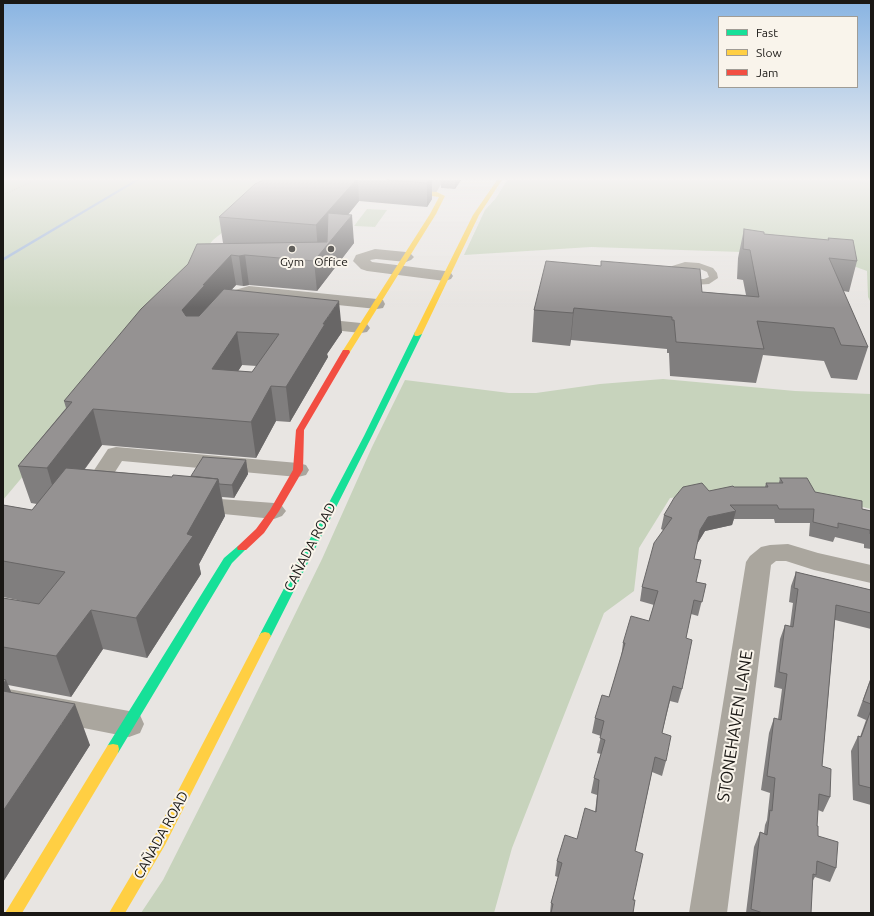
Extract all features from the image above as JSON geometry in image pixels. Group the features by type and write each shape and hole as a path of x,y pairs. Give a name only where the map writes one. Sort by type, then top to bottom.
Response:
{"street":[{"path":"13,913 228,561 260,531 274,511 298,470 300,430 428,223"},
{"name":"CAÑADA ROAD","path":"116,913 171,819 368,436 444,276 472,223"},
{"path":"406,257 375,254 361,258 363,264 367,266 444,276"},
{"path":"226,318 241,293 249,291 377,304"},
{"path":"293,321 362,328"},
{"path":"111,497 88,495 116,454 298,470"},
{"path":"173,503 274,511"},
{"name":"STONEHAVEN LANE","path":"708,913 759,562 770,553 778,551 788,552 814,561 871,574"},
{"path":"3,700 129,724"}],"green space":[{"path":"3,223 234,223 213,240 56,437 3,500"},
{"path":"356,223 378,223 375,227 354,226"},
{"path":"479,223 870,223 871,303 868,297 867,271 815,252 742,252 591,247 464,255"},
{"path":"663,379 795,391 871,394 871,509 819,497 782,485 670,498 639,548 634,591 604,613 512,848 494,913 141,913 163,880 228,751 322,559 372,447 405,380 509,393 536,393 600,384"}],"building":[{"path":"289,223 318,223 316,225"},
{"path":"328,223 346,223 314,261 231,255 182,310 186,316 199,316 224,289 339,301 323,324 325,324 286,387 271,386 251,422 93,409 47,468 18,466 72,402 64,401 141,309 188,264 197,244 327,242","holes":["237,332 279,334 252,372 212,369"]},
{"path":"744,229 764,232 764,234 829,240 828,238 853,240 857,261 829,258 868,347 841,345 834,328 757,321 764,349 676,342 674,320 672,320 672,317 574,308 573,313 534,310 546,261 601,266 601,261 700,269 702,292 759,297 750,250 743,249"},
{"path":"203,457 246,460 232,485 219,484 218,479 191,476"},
{"path":"66,468 172,477 173,475 218,479 187,534 193,536 136,618 91,610 56,656 3,647 3,598 39,604 65,572 3,561 3,505 32,510"},
{"path":"780,478 807,478 815,492 862,501 862,509 871,511 871,534 870,530 838,523 838,528 813,522 814,509 779,509 777,505 730,505 736,511 708,517 700,530 694,559 701,560 696,582 706,584 702,602 694,600 686,638 692,640 682,689 673,686 666,715 662,733 671,736 666,761 655,757 635,851 643,854 633,900 635,900 633,913 551,913 553,904 551,903 562,863 557,861 565,835 577,839 585,808 596,812 599,780 594,778 605,740 600,738 604,721 595,718 602,695 609,697 625,643 623,643 631,616 649,621 658,591 642,587 654,543 672,518 664,515 674,498 683,487 702,483 709,491 733,486 768,487 766,483 783,483"},
{"path":"796,572 871,590 871,613 836,605 822,766 831,769 830,797 819,794 817,826 818,836 838,842 836,868 817,861 816,875 813,874 811,913 763,913 751,909 760,832 767,835 770,810 772,811 775,778 767,776 774,718 781,720 787,674 779,672 785,625 793,627 798,589 794,588"},
{"path":"871,679 871,704 863,701"},
{"path":"3,691 75,704 3,811"},
{"path":"871,710 871,788 859,785 858,736 861,737"}],"waterway":[{"path":"3,260 65,223"}],"traffic: fast":[{"path":"265,636 368,436 418,334"},
{"path":"113,749 228,561 242,548"}],"traffic: slow":[{"path":"346,352 427,223"},
{"path":"418,334 472,223"},
{"path":"117,913 160,840 265,636"},
{"path":"13,913 113,749"}],"traffic: jam":[{"path":"242,548 260,531 274,511 298,470 300,430 346,352"}],"place":[{"name":"Gym","path":"292,249"},
{"name":"Office","path":"331,249"}]}
